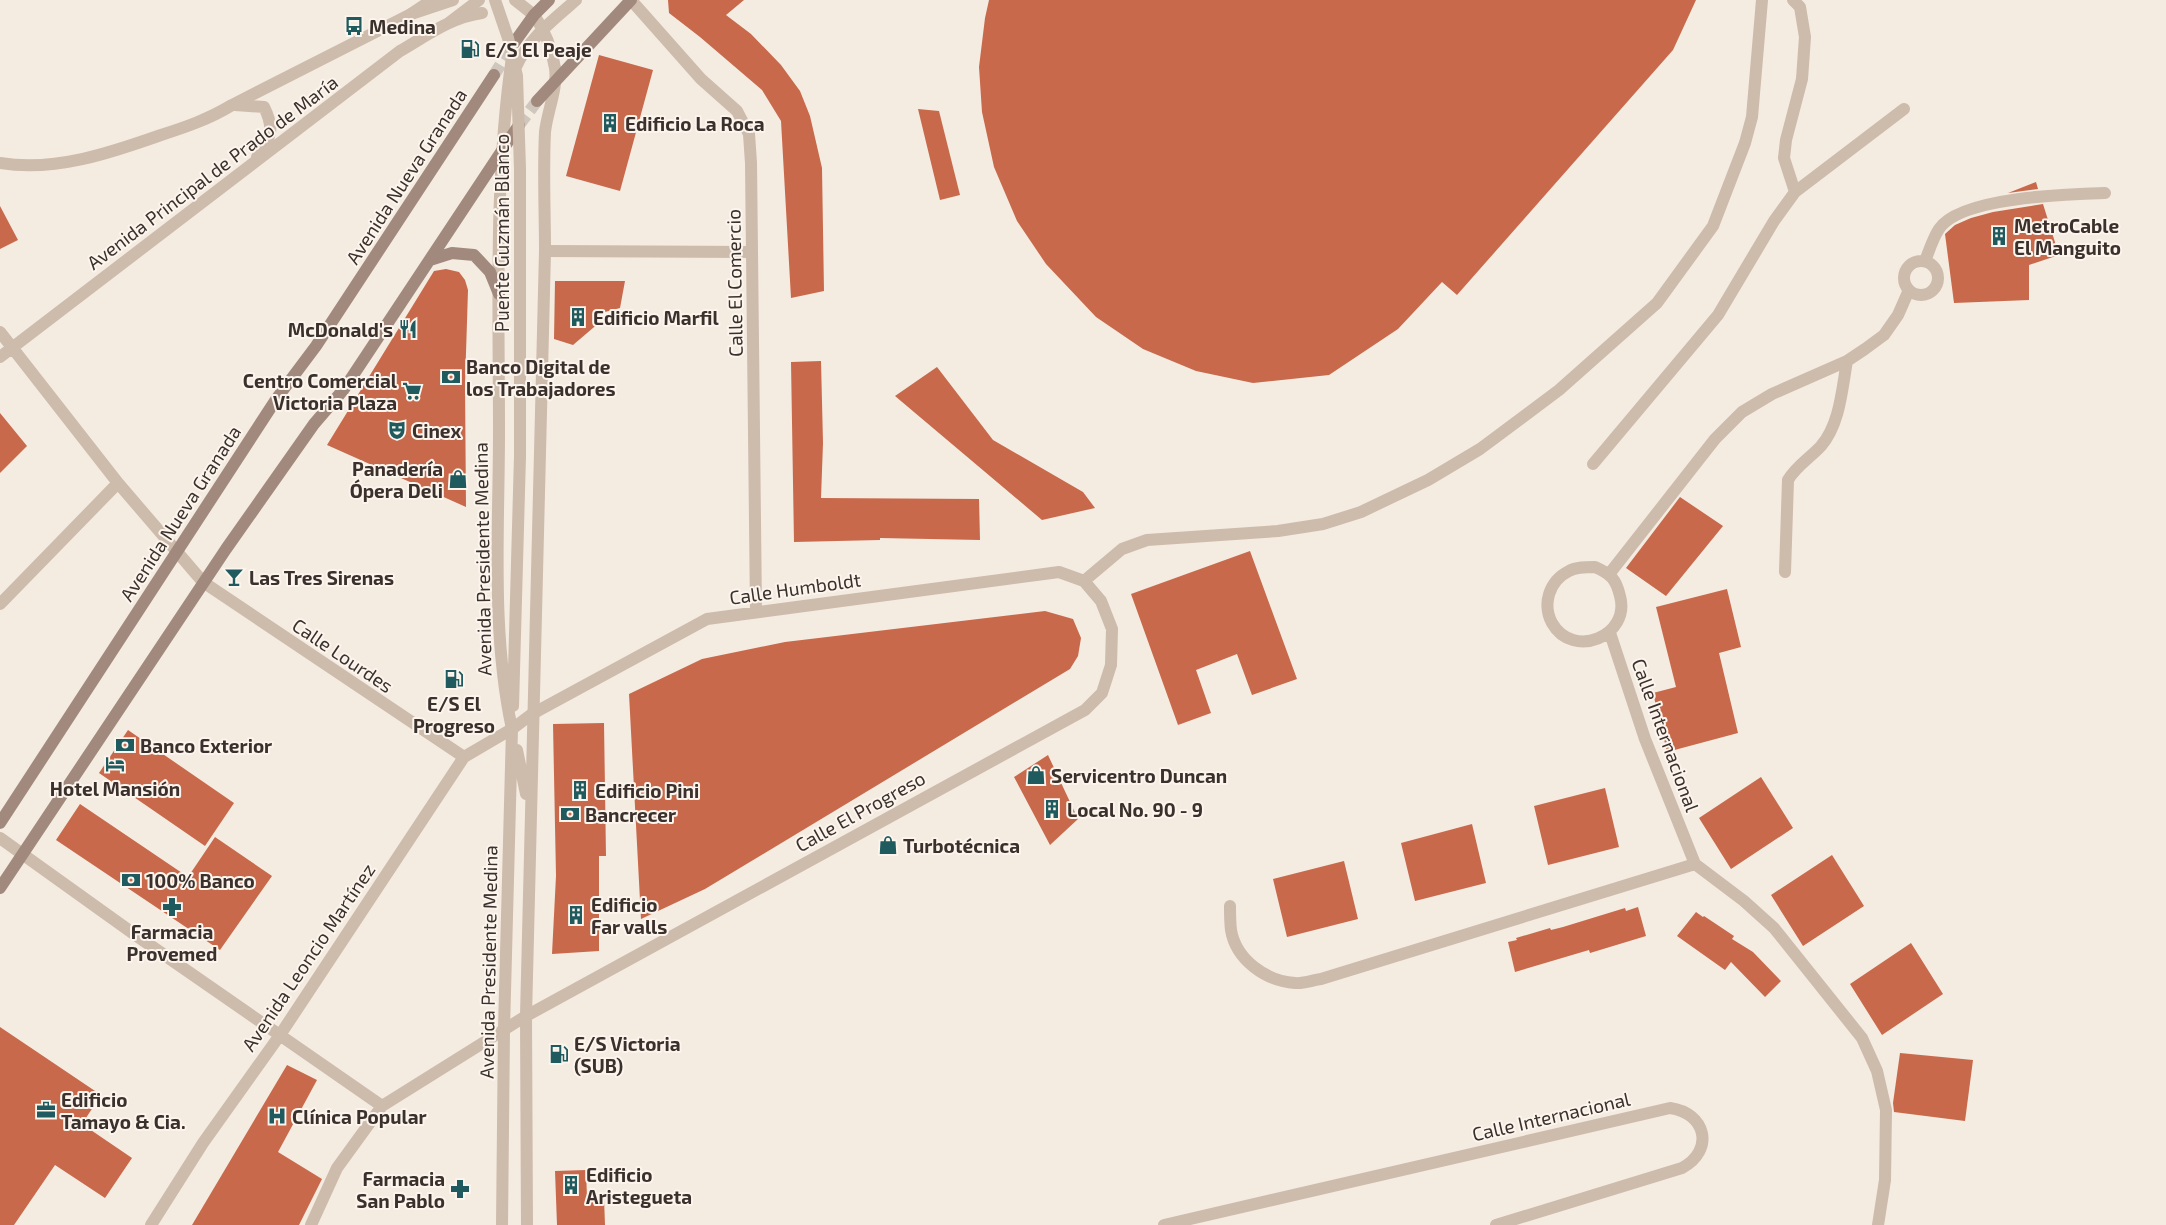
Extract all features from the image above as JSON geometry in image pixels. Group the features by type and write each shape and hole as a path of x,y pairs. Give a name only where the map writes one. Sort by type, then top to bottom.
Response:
{"main road":[{"path":"514,43 534,15 549,0"},
{"path":"537,101 631,0"},
{"name":"Avenida Nueva Granada","path":"0,824 277,398 316,346 494,75"},
{"path":"0,888 203,582 314,424 344,390 482,182 502,148 519,125"},
{"path":"430,260 452,253 474,256 490,272 499,294"}],"street":[{"path":"0,163 16,166 71,162 126,147 212,117 411,14 432,0"},
{"path":"411,14 453,0"},
{"path":"450,22 479,0"},
{"name":"Puente Guzmán Blanco","path":"495,0 516,67 520,169 520,456 512,729"},
{"path":"515,0 534,15 548,41 555,69 555,80"},
{"path":"516,67 522,52 532,40 576,0"},
{"name":"Calle El Comercio","path":"631,0 701,79 737,111 749,134 751,163 756,611"},
{"path":"1084,581 1122,549 1147,540 1278,530 1323,524 1361,512 1428,480 1480,449 1558,390 1657,303 1713,226 1745,143 1752,116 1758,68 1762,0"},
{"path":"1793,0 1800,7 1805,37 1802,79 1786,140 1784,158 1795,192"},
{"path":"450,22 470,14 482,13"},
{"name":"Avenida Principal de Prado de María","path":"0,358 400,51 450,22"},
{"name":"Avenida Presidente Medina","path":"502,1225 504,1029 512,729 503,686 498,595 499,188 504,109 514,43"},
{"name":"Avenida Presidente Medina","path":"527,1225 526,1016 532,714 545,251 546,132 549,104 555,80"},
{"path":"232,105 264,107 271,121 269,138 251,166"},
{"path":"1593,464 1718,315 1774,221 1795,192 1904,108"},
{"path":"1925,261 1939,228 1954,217 1982,206 2049,194 2105,193"},
{"path":"545,251 752,252"},
{"path":"1925,261 1936,268 1939,277 1937,286 1933,291 1926,295 1916,295 1909,290 1905,284 1906,270 1911,264 1925,261"},
{"path":"1610,573 1715,439 1742,412 1772,394 1847,361 1884,335 1898,315 1909,290"},
{"path":"0,332 118,482 177,551"},
{"path":"1785,572 1788,480 1794,470 1821,446 1832,431 1842,392 1847,361"},
{"path":"0,604 118,482"},
{"name":"Calle Lourdes","path":"177,551 203,582 464,757"},
{"path":"1595,567 1610,573 1617,582 1622,601 1621,613 1617,624 1610,633 1599,640 1586,642 1573,640 1562,634 1553,625 1548,612 1548,600 1552,587 1560,577 1570,570 1595,567"},
{"name":"Calle Humboldt","path":"512,729 532,714 707,619 1059,572 1084,581"},
{"name":"Calle El Progreso","path":"382,1106 526,1016 1085,710 1102,693 1111,665 1112,629 1101,601 1084,581"},
{"name":"Calle Internacional","path":"1610,633 1645,739 1695,864"},
{"path":"512,729 531,816"},
{"name":"Avenida Leoncio Martínez","path":"151,1225 203,1144 280,1035 464,757 512,729"},
{"path":"0,838 382,1106 337,1168 311,1225"},
{"path":"1230,906 1231,931 1239,950 1252,966 1268,977 1296,984 1321,979 1695,864 1744,901 1774,928 1862,1038 1877,1071 1886,1110 1885,1180 1878,1225"},
{"name":"Calle Internacional","path":"1164,1225 1670,1108 1682,1109 1698,1122 1702,1133 1702,1145 1692,1163 1682,1168 1496,1225"}],"building":[{"path":"668,0 744,0 726,15 751,34 781,65 800,91 810,116 822,168 824,291 791,298 781,121 762,90 669,13"},
{"path":"989,0 1696,0 1673,50 1457,295 1442,282 1398,329 1329,375 1253,383 1196,371 1143,349 1096,317 1046,264 1017,221 994,167 982,112 979,67"},
{"name":"Edificio La Roca","path":"599,55 653,70 620,191 566,176"},
{"path":"918,109 939,111 960,195 940,200"},
{"path":"2036,182 2038,189 2008,193"},
{"name":"MetroCable El Manguito","path":"2043,204 2059,255 2029,265 2029,300 1954,303 1945,234 1955,225 1971,218 1993,212"},
{"path":"0,206 18,240 0,249"},
{"name":"Centro Comercial Victoria Plaza","path":"446,269 459,272 465,280 468,290 465,384 466,507 327,445 434,271"},
{"name":"Edificio Marfil","path":"555,281 625,281 620,308 605,312 600,322 573,345 554,339"},
{"path":"821,361 823,443 821,498 979,499 980,540 880,538 880,540 794,542 791,362"},
{"path":"937,367 993,440 1083,492 1095,508 1042,520 895,396"},
{"path":"0,413 27,446 0,473"},
{"path":"1680,497 1723,526 1666,596 1626,568"},
{"path":"1250,551 1297,679 1252,695 1237,654 1196,670 1211,713 1178,725 1131,594"},
{"path":"1727,589 1741,647 1719,653 1738,733 1667,752 1653,693 1676,687 1656,607"},
{"path":"1045,611 1073,619 1081,638 1078,656 1070,669 705,889 641,919 629,694 702,659 785,642"},
{"name":"Edificio Pini","path":"604,723 606,856 599,856 599,951 552,954 556,876 553,724"},
{"path":"128,730 234,803 205,846 99,773"},
{"name":"Local No. 90 - 9","path":"1048,755 1078,819 1050,845 1014,777"},
{"path":"1761,777 1793,828 1731,869 1699,818"},
{"path":"1605,788 1619,847 1548,865 1534,806"},
{"path":"80,804 188,877 215,837 272,876 220,950 56,840"},
{"path":"1472,824 1486,883 1415,901 1401,843"},
{"path":"1832,855 1864,906 1803,946 1771,895"},
{"path":"1344,861 1358,919 1287,937 1273,879"},
{"path":"1638,907 1646,936 1590,953 1589,950 1515,972 1508,942 1550,928 1551,930 1625,908 1626,911"},
{"path":"1696,912 1734,936 1732,939 1753,952 1781,981 1765,997 1731,962 1725,970 1677,936"},
{"path":"1911,943 1943,994 1882,1035 1850,984"},
{"name":"Edificio Tamayo & Cia.","path":"0,1027 101,1095 82,1124 132,1158 105,1198 55,1165 14,1225 0,1225"},
{"path":"1900,1053 1973,1060 1965,1121 1894,1112 1893,1103"},
{"name":"Clínica Popular","path":"287,1065 317,1080 278,1152 322,1179 299,1225 192,1225"},
{"name":"Edificio Aristegueta","path":"586,1170 587,1198 604,1198 605,1225 557,1225 555,1171"}],"tunnel":[{"path":"494,75 514,43"},
{"path":"519,125 537,101"}],"place":[{"name":"Medina","path":"354,26"},
{"name":"E/S El Peaje","path":"470,49"},
{"name":"Edificio La Roca","path":"610,123"},
{"name":"MetroCable El Manguito","path":"1999,236"},
{"name":"Edificio Marfil","path":"578,317"},
{"name":"McDonald's","path":"408,329"},
{"name":"Banco Digital de los Trabajadores","path":"451,377"},
{"name":"Centro Comercial Victoria Plaza","path":"412,391"},
{"name":"Cinex","path":"397,430"},
{"name":"Panadería Ópera Deli","path":"458,479"},
{"name":"Las Tres Sirenas","path":"234,577"},
{"name":"E/S El Progreso","path":"454,679"},
{"name":"Banco Exterior","path":"125,745"},
{"name":"Hotel Mansión","path":"115,764"},
{"name":"Servicentro Duncan","path":"1036,775"},
{"name":"Edificio Pini","path":"580,790"},
{"name":"Local No. 90 - 9","path":"1052,809"},
{"name":"Bancrecer","path":"570,814"},
{"name":"Turbotécnica","path":"888,845"},
{"name":"100% Banco","path":"131,880"},
{"name":"Farmacia Provemed","path":"172,907"},
{"name":"Edificio Far valls","path":"576,915"},
{"name":"E/S Victoria (SUB)","path":"559,1054"},
{"name":"Edificio Tamayo & Cia.","path":"46,1110"},
{"name":"Clínica Popular","path":"277,1116"},
{"name":"Edificio Aristegueta","path":"571,1185"},
{"name":"Farmacia San Pablo","path":"460,1189"}]}
